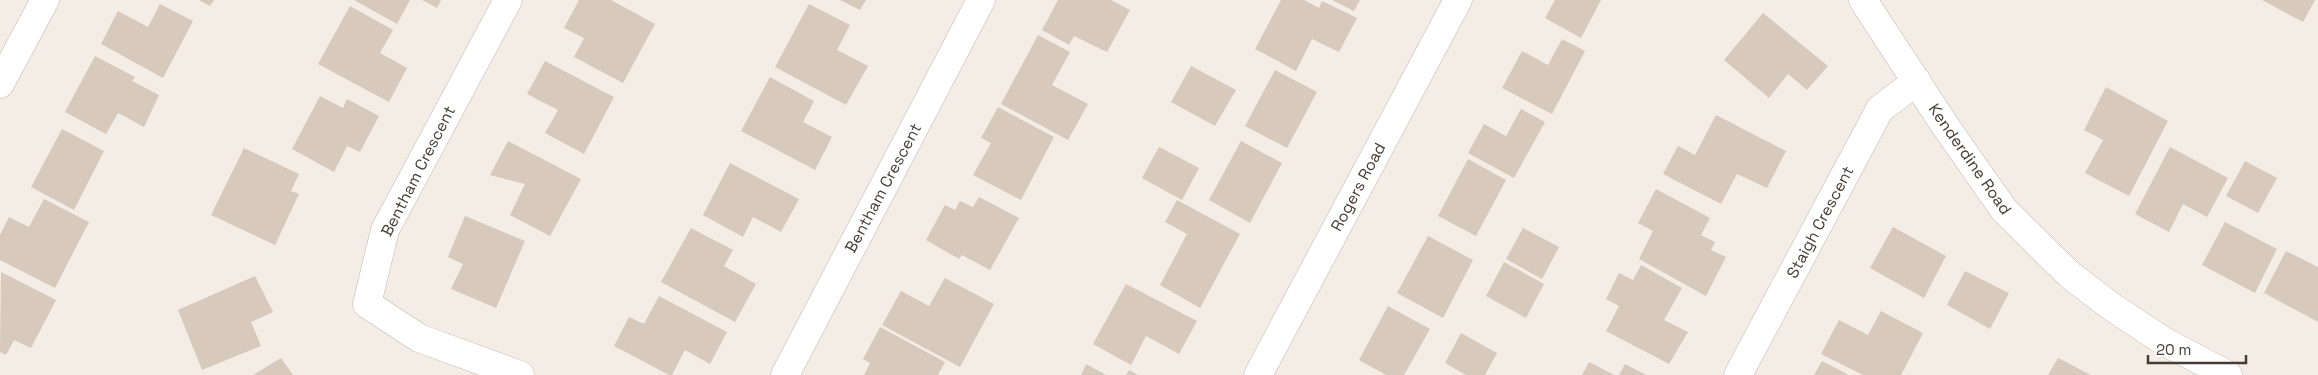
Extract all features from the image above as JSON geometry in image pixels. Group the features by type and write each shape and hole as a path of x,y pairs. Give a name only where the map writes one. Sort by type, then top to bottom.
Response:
{"street":[{"path":"0,84 45,0"},
{"name":"Bentham Crescent","path":"508,0 385,230 367,304 419,338 520,375"},
{"name":"Bentham Crescent","path":"784,375 981,0"},
{"name":"Rogers Road","path":"1258,375 1458,0"},
{"name":"Kenderdine Road","path":"1863,0 1944,124 2004,210 2070,275 2112,307 2217,373"},
{"name":"Staigh Crescent","path":"1738,375 1880,109 1917,81"}],"building":[{"path":"199,0 214,0 210,6"},
{"path":"354,0 410,0 397,24"},
{"path":"422,0 441,0 437,8"},
{"path":"579,0 611,0 655,24 623,83 574,57 584,38 564,28"},
{"path":"840,0 866,0 860,10"},
{"path":"1058,0 1111,0 1130,10 1107,52 1074,36 1069,45 1042,30"},
{"path":"1281,0 1304,0 1319,8 1322,1 1357,18 1339,52 1312,39 1296,71 1255,49"},
{"path":"1332,0 1360,0 1354,11"},
{"path":"1555,0 1601,0 1581,38 1545,18"},
{"path":"2262,0 2315,0 2303,22"},
{"path":"160,4 193,21 163,78 101,44 118,11 148,27"},
{"path":"809,4 850,25 837,50 868,66 846,105 775,67"},
{"path":"350,6 393,30 380,53 407,68 389,102 318,64"},
{"path":"1763,13 1828,66 1807,90 1788,74 1769,98 1724,60"},
{"path":"1038,35 1070,52 1052,85 1088,104 1068,140 1001,104"},
{"path":"1562,39 1585,51 1552,114 1502,88 1522,51 1548,65"},
{"path":"95,56 135,77 132,81 159,95 144,127 118,113 106,134 65,112"},
{"path":"545,61 614,97 584,154 545,133 558,110 527,94"},
{"path":"1191,66 1236,90 1215,126 1171,102"},
{"path":"1275,70 1317,92 1287,148 1245,126"},
{"path":"770,77 814,101 803,122 832,137 815,170 741,131"},
{"path":"2106,87 2168,121 2129,196 2085,173 2103,140 2084,130"},
{"path":"320,96 343,108 347,99 379,116 360,152 347,146 334,172 292,149"},
{"path":"998,107 1054,137 1021,200 973,175 991,143 981,138"},
{"path":"1521,109 1545,122 1514,178 1468,153 1484,124 1506,136"},
{"path":"1716,115 1786,151 1767,188 1737,174 1721,204 1663,174 1678,146 1695,155"},
{"path":"62,129 104,151 74,210 31,187"},
{"path":"508,141 581,179 550,236 510,215 525,184 490,175"},
{"path":"1241,141 1282,163 1250,223 1209,200"},
{"path":"1159,147 1199,168 1182,200 1142,178"},
{"path":"2170,147 2228,178 2207,217 2183,204 2169,232 2135,214"},
{"path":"244,148 299,174 291,191 299,194 275,245 211,215"},
{"path":"1468,159 1506,180 1476,236 1438,216"},
{"path":"2245,161 2277,178 2258,213 2226,196"},
{"path":"730,163 799,199 781,232 753,217 743,237 703,215"},
{"path":"1656,189 1710,218 1701,235 1715,242 1711,250 1726,257 1706,296 1639,259 1653,231 1638,223"},
{"path":"979,197 1019,218 990,270 962,255 959,259 926,240 945,205 955,210 960,201 973,207"},
{"path":"44,199 89,222 55,288 0,260 0,235 9,217 29,227"},
{"path":"1177,200 1240,234 1200,308 1160,285 1187,234 1165,222"},
{"path":"465,216 525,241 496,308 451,289 463,264 448,257"},
{"path":"2225,222 2277,249 2255,293 2202,265"},
{"path":"1893,227 1946,256 1924,298 1870,268"},
{"path":"691,228 733,250 724,266 756,284 735,322 661,282"},
{"path":"1523,228 1559,247 1542,279 1506,259"},
{"path":"1428,236 1473,260 1443,318 1397,293"},
{"path":"2286,251 2318,267 2318,322 2264,293"},
{"path":"1504,262 1544,284 1526,318 1486,296"},
{"path":"1641,265 1682,288 1664,320 1688,332 1669,364 1606,331 1619,306 1606,299 1619,273 1633,280"},
{"path":"1965,271 2009,293 1990,329 1947,305"},
{"path":"1,272 56,300 31,348 14,340 6,355 0,352"},
{"path":"255,276 273,312 251,322 261,346 202,370 178,310"},
{"path":"945,278 994,304 960,367 882,325 901,291 929,306"},
{"path":"1126,284 1197,321 1179,354 1146,336 1131,365 1093,344"},
{"path":"659,296 727,332 710,364 685,350 672,375 669,375 614,346 629,317 644,324"},
{"path":"1388,306 1430,329 1404,375 1386,375 1359,360"},
{"path":"1881,311 1923,333 1901,375 1863,375 1821,354 1839,320 1868,335"},
{"path":"880,327 945,362 938,375 864,375 870,363 863,359"},
{"path":"1461,333 1497,353 1485,375 1466,375 1445,363"},
{"path":"281,358 293,375 253,375"},
{"path":"2058,358 2091,375 2048,375"},
{"path":"1822,361 1849,375 1814,375"},
{"path":"1589,362 1614,375 1582,375"},
{"path":"1086,364 1106,375 1081,375"},
{"path":"1625,364 1646,375 1619,375"},
{"path":"1129,370 1138,375 1126,375"}]}
